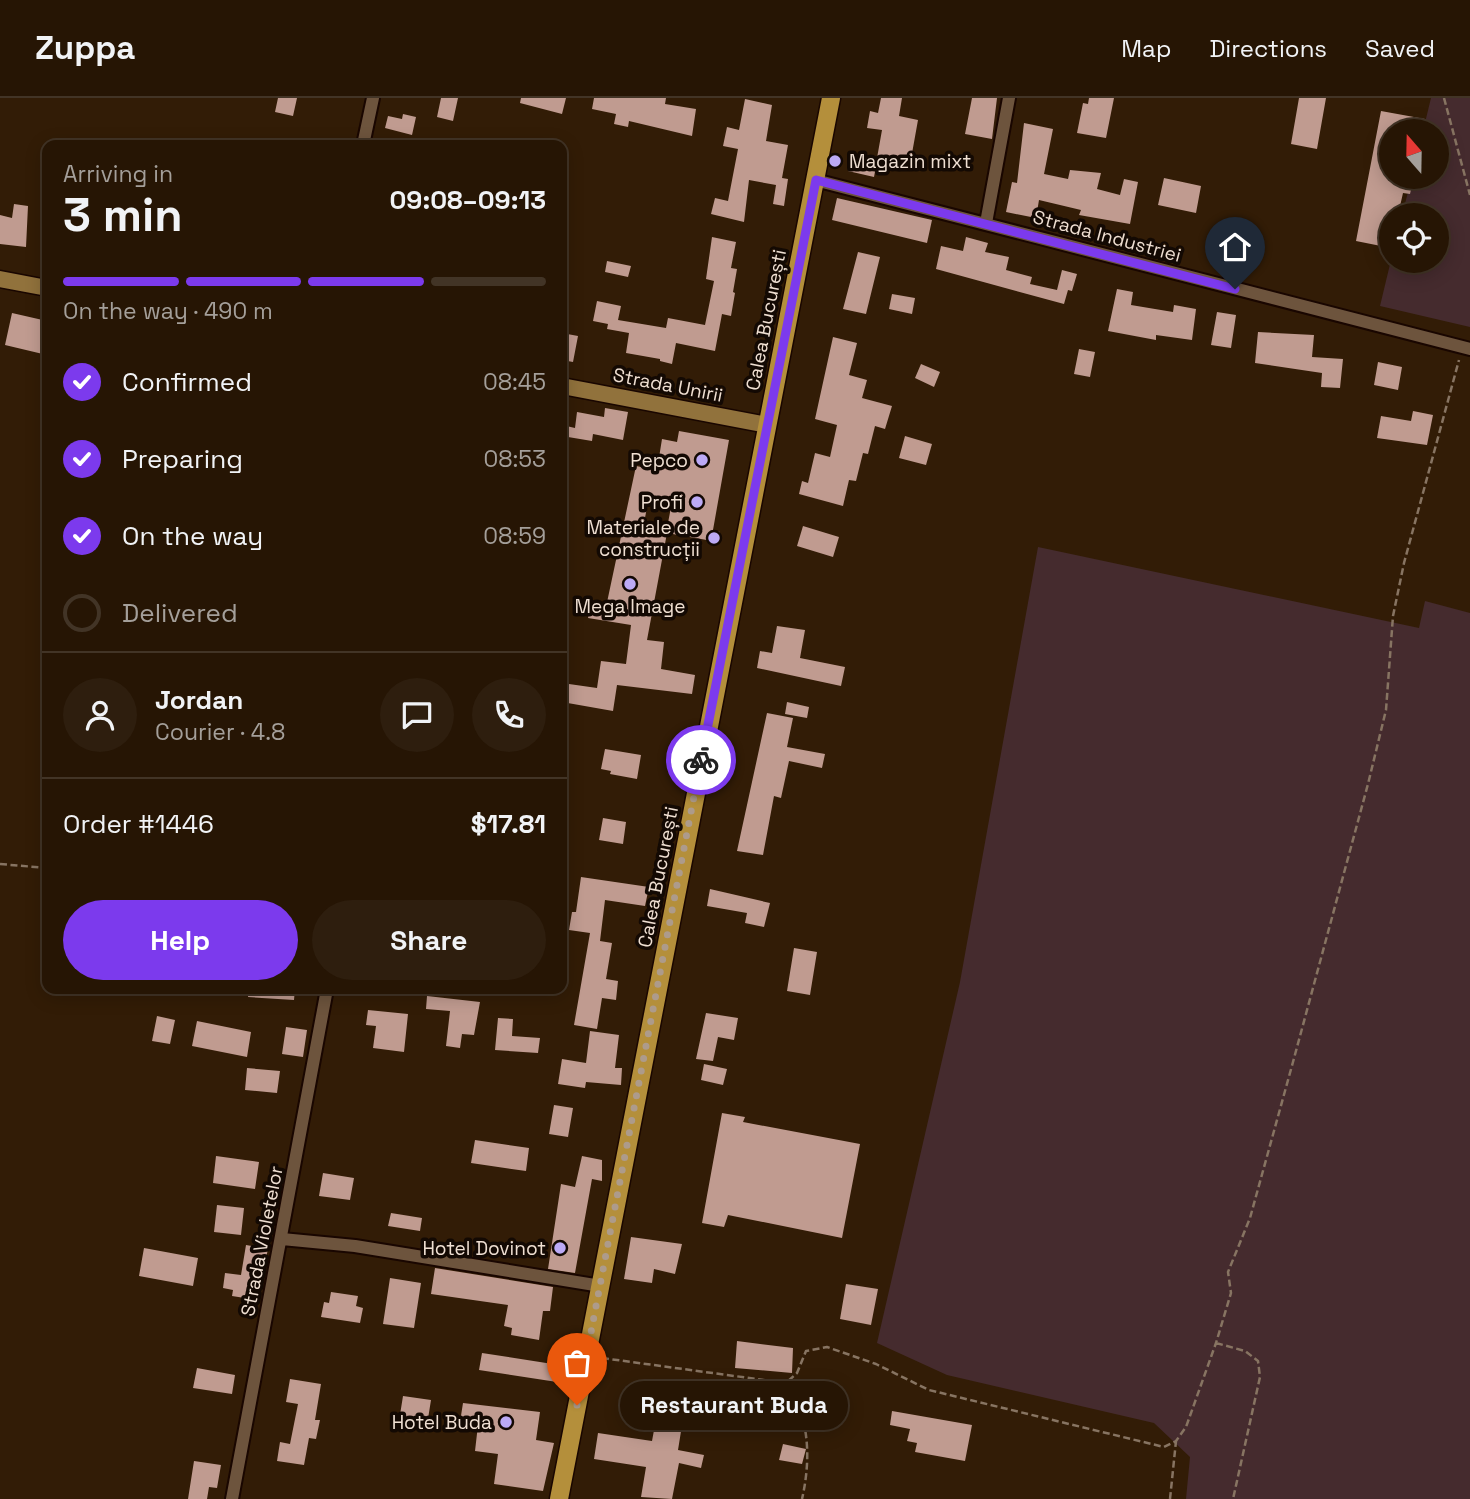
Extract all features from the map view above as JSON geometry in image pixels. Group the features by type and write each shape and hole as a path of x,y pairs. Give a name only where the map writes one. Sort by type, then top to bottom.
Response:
{"main road":[{"name":"Calea București","path":"559,1499 816,180 826,99"},
{"path":"0,279 42,287"},
{"name":"Strada Unirii","path":"567,387 767,425"}],"street":[{"path":"364,140 373,98"},
{"path":"986,223 1009,98"},
{"name":"Strada Industriei","path":"816,180 1466,348"},
{"name":"Strada Violetelor","path":"232,1499 326,994"},
{"path":"282,1239 355,1246 601,1286"}],"path":[{"path":"1444,98 1470,195"},
{"path":"586,1354 786,1382 797,1373 806,1352 827,1347 876,1364 929,1390 1164,1447 1176,1441 1186,1427 1231,1293 1228,1272 1259,1187 1368,784 1386,710 1393,616 1404,563 1466,348"},
{"path":"0,864 42,867"},
{"path":"1216,1343 1245,1351 1258,1361 1260,1377 1233,1499"},
{"path":"786,1382 794,1394 804,1421 807,1479 802,1499"},
{"path":"1170,1499 1176,1441"}],"shaded area":[{"path":"1431,98 1470,98 1470,327 1380,306 1388,273 1449,273 1449,203 1405,203 1409,189 1449,189 1449,119 1426,119"},
{"path":"1038,547 1419,628 1425,601 1470,613 1470,1499 1186,1499 1190,1457 1154,1423 947,1375 877,1343 960,982"}],"building":[{"path":"278,98 297,98 293,116 275,112"},
{"path":"441,98 458,98 453,121 437,117"},
{"path":"521,98 566,98 562,114 520,103"},
{"path":"594,98 666,98 665,104 696,109 692,136 629,121 628,127 614,124 616,114 592,109"},
{"path":"881,98 902,98 899,116 918,120 911,159 899,156 898,161 877,158 882,130 867,128 870,111 878,113"},
{"path":"972,98 997,98 992,139 965,134"},
{"path":"1089,98 1114,98 1106,138 1077,133 1083,103 1088,104"},
{"path":"1299,98 1326,98 1317,149 1291,144"},
{"path":"745,99 772,105 766,141 788,145 782,178 788,179 784,206 773,204 776,185 749,180 744,222 711,214 715,198 728,201 738,149 723,146 727,127 739,130"},
{"path":"1381,111 1425,119 1379,119"},
{"path":"403,114 416,117 412,135 385,128 388,116 402,119"},
{"path":"1379,121 1379,189 1411,189 1410,194 1403,193 1401,203 1379,203 1379,246 1356,241"},
{"path":"1024,123 1053,129 1044,174 1068,179 1070,170 1101,173 1097,189 1120,195 1124,179 1138,182 1130,224 1079,215 1081,210 1039,200 1036,218 1006,212 1012,182 1017,183"},
{"path":"852,155 877,161 874,177 848,171"},
{"path":"1164,178 1201,186 1196,213 1158,205"},
{"path":"837,198 932,220 927,243 832,220"},
{"path":"14,204 28,206 26,247 0,244 0,215 12,218"},
{"path":"712,237 736,242 731,268 737,269 731,316 722,314 715,351 676,343 672,364 626,353 629,333 607,329 608,324 593,321 597,301 621,306 618,320 666,328 668,318 705,325 714,281 706,279"},
{"path":"966,237 988,243 985,252 1009,257 1006,270 1032,277 1030,284 1057,290 1062,270 1077,274 1072,291 1068,290 1064,304 936,269 941,246 963,251"},
{"path":"858,252 880,257 866,314 843,309"},
{"path":"607,261 631,266 628,277 605,272"},
{"path":"1117,289 1133,292 1131,305 1173,312 1174,305 1196,309 1192,340 1156,335 1156,340 1108,331"},
{"path":"892,294 915,298 912,314 889,309"},
{"path":"1217,312 1236,315 1231,348 1211,345"},
{"path":"12,313 42,320 42,354 5,345"},
{"path":"1258,332 1314,335 1312,357 1343,359 1340,388 1321,387 1322,373 1255,363"},
{"path":"567,334 578,336 573,362 567,361"},
{"path":"833,337 857,343 849,375 867,380 862,398 892,406 885,429 875,426 868,454 863,453 856,481 849,480 843,506 799,494 802,481 808,483 815,453 830,457 837,425 815,419"},
{"path":"1079,349 1095,352 1090,377 1074,374"},
{"path":"1378,362 1402,367 1398,390 1374,385"},
{"path":"921,364 940,372 934,387 915,378"},
{"path":"605,408 628,412 623,440 593,434 592,441 567,437 567,426 575,428 577,412 604,417"},
{"path":"1413,411 1433,415 1427,445 1377,438 1381,416 1411,421"},
{"path":"679,431 729,440 713,530 720,532 718,542 667,533 647,640 664,642 661,669 695,675 692,694 617,685 613,711 567,703 567,684 597,688 601,661 626,664 631,625 588,618 591,604 606,607 636,466 657,470 662,439 677,442","holes":["649,497 672,502 667,528 644,523"]},
{"path":"905,436 932,444 926,465 899,458"},
{"path":"803,526 839,537 833,557 797,546"},
{"path":"777,626 805,630 800,658 845,667 841,686 757,668 760,651 772,653"},
{"path":"787,702 809,707 807,718 785,714"},
{"path":"767,713 793,718 787,747 825,754 822,768 789,761 781,798 774,796 763,855 737,851"},
{"path":"605,749 641,755 637,779 610,774 611,771 601,769"},
{"path":"603,818 626,822 623,844 599,840"},
{"path":"581,877 649,887 645,906 605,900 600,941 612,943 606,979 618,981 616,1000 602,998 597,1029 574,1025 590,933 569,930 572,912 576,912"},
{"path":"710,889 770,903 764,927 745,923 747,913 707,906"},
{"path":"794,948 817,952 810,995 787,991"},
{"path":"248,994 295,994 294,1000 248,997"},
{"path":"427,996 480,1002 474,1035 462,1034 460,1048 446,1046 450,1011 426,1009"},
{"path":"368,1010 408,1014 404,1052 373,1048 376,1026 366,1025"},
{"path":"706,1013 738,1018 734,1040 718,1037 713,1061 696,1059"},
{"path":"157,1016 175,1020 170,1044 152,1041"},
{"path":"498,1018 513,1019 512,1036 540,1038 538,1053 495,1050"},
{"path":"197,1021 251,1032 247,1057 192,1046"},
{"path":"286,1027 307,1030 303,1057 282,1054"},
{"path":"590,1031 619,1035 615,1068 622,1068 621,1085 586,1082 585,1088 558,1084 562,1059 586,1063"},
{"path":"704,1064 727,1069 723,1085 701,1080"},
{"path":"247,1068 280,1071 277,1093 245,1090"},
{"path":"554,1105 573,1108 568,1137 549,1134"},
{"path":"722,1113 745,1117 743,1122 860,1144 842,1238 728,1215 724,1227 702,1223"},
{"path":"475,1140 529,1148 526,1171 471,1163"},
{"path":"216,1156 259,1162 255,1189 213,1183"},
{"path":"582,1156 602,1160 602,1181 592,1179 575,1273 548,1269 561,1184 575,1187"},
{"path":"323,1173 354,1178 350,1200 319,1196"},
{"path":"217,1205 244,1208 241,1235 214,1232"},
{"path":"391,1213 422,1218 420,1231 388,1226"},
{"path":"631,1237 682,1244 675,1274 654,1269 652,1283 624,1279"},
{"path":"246,1245 268,1249 257,1300 232,1296 233,1290 223,1288 225,1273 241,1275"},
{"path":"144,1248 198,1258 193,1286 139,1276"},
{"path":"435,1268 553,1287 550,1311 543,1311 539,1340 511,1335 512,1328 504,1326 508,1305 431,1294"},
{"path":"390,1278 421,1283 414,1328 383,1324"},
{"path":"846,1284 878,1289 871,1325 840,1319"},
{"path":"331,1292 358,1296 356,1306 363,1308 360,1323 321,1317 324,1302 329,1303"},
{"path":"737,1341 793,1348 792,1373 735,1368"},
{"path":"482,1353 559,1365 557,1382 479,1370"},
{"path":"197,1368 235,1375 232,1394 193,1388"},
{"path":"290,1379 321,1384 315,1420 320,1420 316,1439 309,1438 304,1465 277,1461 280,1442 290,1444 298,1404 286,1402"},
{"path":"403,1396 431,1400 427,1425 399,1421"},
{"path":"463,1403 540,1412 536,1440 554,1443 543,1491 494,1484 498,1454 475,1451 478,1425 460,1422"},
{"path":"892,1411 972,1425 965,1461 915,1452 917,1443 907,1441 910,1429 890,1425"},
{"path":"657,1414 683,1419 678,1450 704,1455 701,1468 679,1463 672,1499 641,1497 646,1467 594,1459 598,1433 652,1441"},
{"path":"783,1444 806,1449 802,1464 779,1460"},
{"path":"194,1461 221,1465 217,1488 209,1487 207,1499 188,1499"}],"way so far":[{"path":"577,1405 701,760"}],"place":[{"name":"Magazin mixt","path":"835,161"},
{"name":"Pepco","path":"702,460"},
{"name":"Profi","path":"697,502"},
{"name":"Materiale de construcții","path":"714,538"},
{"name":"Mega Image","path":"630,584"},
{"name":"Hotel Dovinot","path":"560,1248"},
{"name":"Restaurant Buda","path":"577,1405"},
{"name":"Hotel Buda","path":"506,1422"}],"route":[{"path":"701,760 816,180 1235,289"}]}
